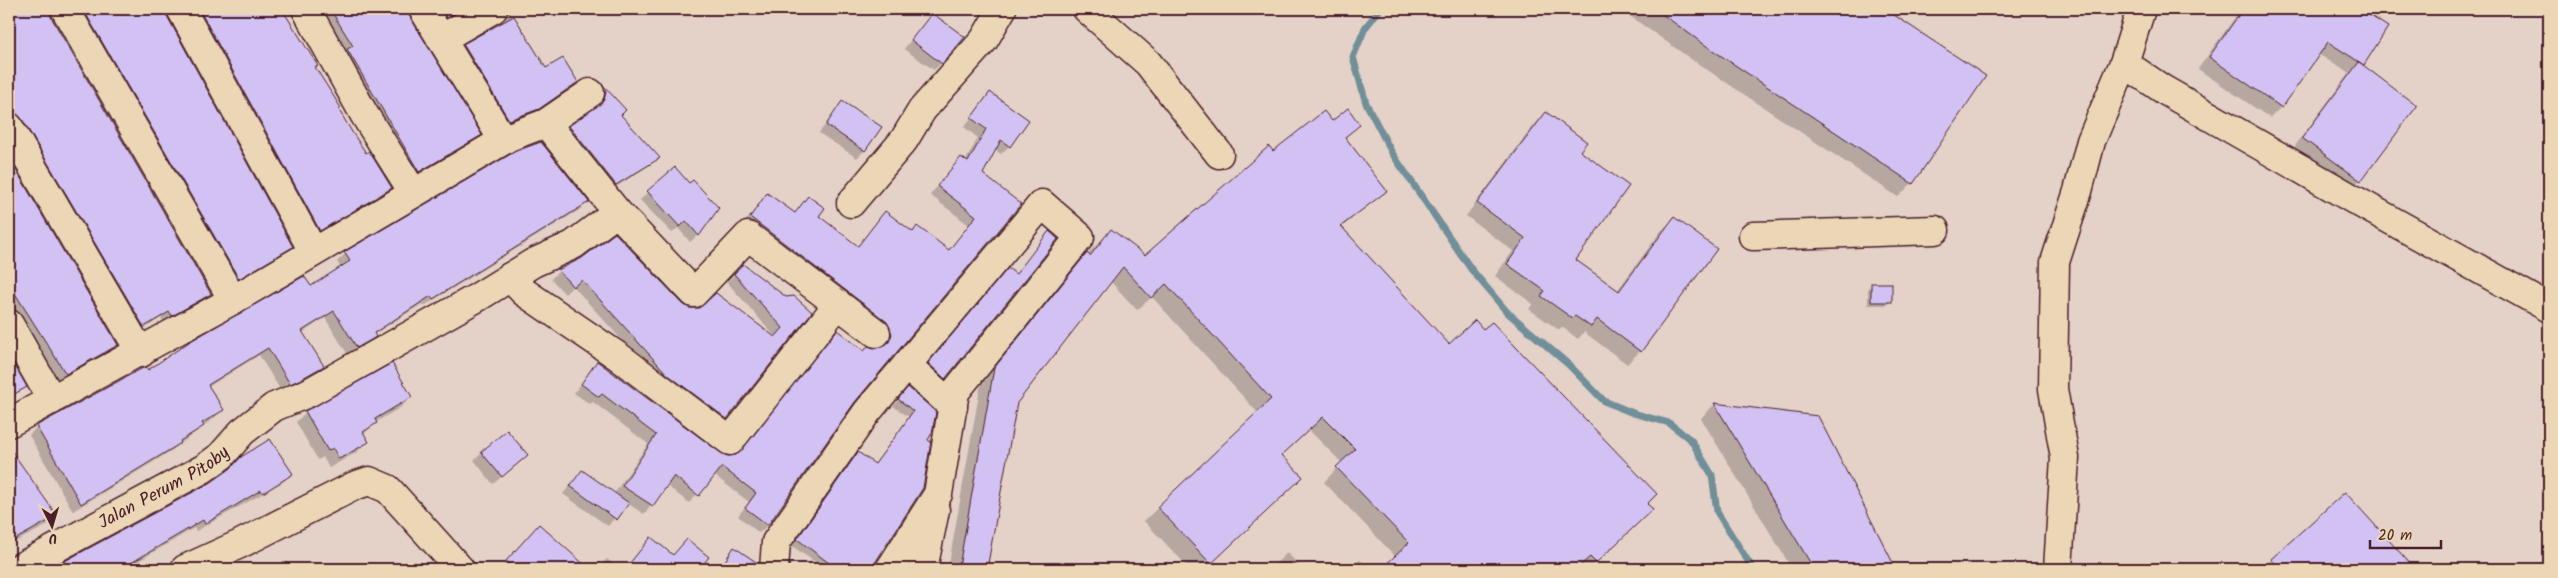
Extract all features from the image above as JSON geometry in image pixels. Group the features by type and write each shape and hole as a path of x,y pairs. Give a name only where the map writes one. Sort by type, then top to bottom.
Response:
{"street":[{"path":"65,9 236,298"},
{"path":"181,9 313,251"},
{"path":"306,9 364,114 413,192"},
{"path":"423,9 504,140"},
{"path":"441,39 493,9"},
{"path":"851,203 904,140 928,104 984,40 1002,9"},
{"path":"1087,9 1148,63 1219,154"},
{"path":"2058,569 2065,458 2052,389 2055,262 2091,141 2124,62 2141,9"},
{"path":"2124,62 2164,90 2353,199 2549,308"},
{"path":"9,424 141,353 504,140 546,122 590,93"},
{"path":"546,122 618,212 694,293 748,236 876,333"},
{"path":"9,126 141,353"},
{"path":"774,569 776,542 867,412 1042,204 1080,237 956,392 923,569"},
{"name":"Jalan Perum Pitoby","path":"17,569 203,469 221,456 242,432 274,407 308,393 532,263 573,245 618,212"},
{"path":"1753,236 1935,230"},
{"path":"510,277 524,292 619,356 730,441 838,304"},
{"path":"9,324 52,400"},
{"path":"907,365 953,407"},
{"path":"185,569 240,544 354,486 369,481 388,490 460,569"},
{"path":"890,569 938,494"}],"building":[{"path":"9,9 49,9 51,17 211,294 172,316 169,312 144,327 22,119 17,114 9,111"},
{"path":"83,9 165,9 167,16 293,247 239,279"},
{"path":"199,9 282,9 318,66 315,67 341,108 339,110 352,132 366,153 369,151 392,188 320,231"},
{"path":"330,9 407,9 410,17 482,135 419,172 347,49 353,46"},
{"path":"441,9 462,9 447,18"},
{"path":"1655,9 1885,9 1986,76 1913,184 1705,45"},
{"path":"2243,9 2360,9 2388,27 2364,65 2328,42 2282,108 2209,57"},
{"path":"932,13 965,37 942,64 911,40"},
{"path":"514,16 546,68 563,58 578,82 539,109 509,120 463,44"},
{"path":"2359,62 2417,106 2361,181 2302,138"},
{"path":"603,85 626,110 621,115 660,158 616,185 569,126 604,100 606,92"},
{"path":"990,92 1029,120 1010,147 1001,140 983,174 1021,204 855,402 768,525 745,508 756,493 722,467 699,496 674,476 653,506 622,486 656,435 602,394 599,397 581,384 597,361 721,453 728,456 736,455 837,330 864,351 868,346 882,347 889,342 892,334 887,322 750,217 767,193 795,213 808,196 825,208 819,216 858,246 885,211 913,232 917,226 949,250 976,216 937,186 961,157 968,162 986,129 971,118"},
{"path":"842,101 882,127 865,151 826,125"},
{"path":"1348,108 1360,125 1345,137 1387,191 1341,226 1449,344 1475,320 1483,329 1492,322 1657,494 1647,504 1653,509 1596,563 1590,557 1576,569 1381,569 1409,543 1336,467 1355,449 1323,417 1282,455 1303,477 1211,564 1157,507 1271,399 1166,284 1151,298 1123,267 1017,403 987,569 959,567 994,368 1087,253 1090,256 1111,229 1145,255 1269,146 1273,151 1324,111 1332,121"},
{"path":"1546,112 1587,142 1580,151 1629,186 1576,260 1619,291 1674,217 1717,249 1641,352 1597,319 1591,327 1575,316 1572,318 1541,296 1545,291 1507,264 1525,238 1477,203"},
{"path":"541,142 589,202 433,299 431,296 374,333 376,337 357,348 334,311 302,331 324,366 301,379 290,384 268,348 208,385 224,410 202,423 204,426 180,441 181,443 81,504 36,426 141,369 146,367 148,370 189,342 304,276 311,286 350,261 344,252 516,151"},
{"path":"9,158 118,345 66,374 9,284"},
{"path":"675,167 689,183 693,180 719,208 699,236 686,221 680,227 647,191"},
{"path":"1049,231 1058,239 945,379 928,363 1008,268 1016,274"},
{"path":"615,233 689,308 699,308 716,293 775,337 783,328 734,274 743,264 786,297 794,296 812,312 727,419 667,374 582,280 573,287 558,270 582,258"},
{"path":"1871,283 1892,283 1892,302 1871,302"},
{"path":"9,355 27,387 9,397"},
{"path":"392,363 412,397 375,419 377,423 363,432 369,442 339,459 333,448 328,451 305,411"},
{"path":"908,387 936,412 932,433 928,440 931,442 923,488 871,569 837,569 797,539 858,452 875,464 900,430 913,411 898,399"},
{"path":"1714,403 1818,416 1893,563 1883,569 1814,569"},
{"path":"507,430 528,455 502,477 481,452"},
{"path":"270,439 293,474 263,493 261,490 205,524 203,520 121,569 50,569 210,483 230,469 241,457"},
{"path":"9,447 57,516 9,543"},
{"path":"582,470 629,503 617,520 570,486"},
{"path":"2345,492 2415,569 2280,569 2271,559"},
{"path":"539,524 589,569 516,569 506,561"},
{"path":"651,537 673,555 687,539 709,557 699,569 625,569"},
{"path":"734,547 759,564 759,569 720,569"}],"waterway":[{"path":"1380,9 1365,28 1353,57 1366,103 1392,153 1471,269 1507,312 1569,365 1604,401 1633,413 1669,423 1691,440 1712,475 1717,512 1753,569"}]}
